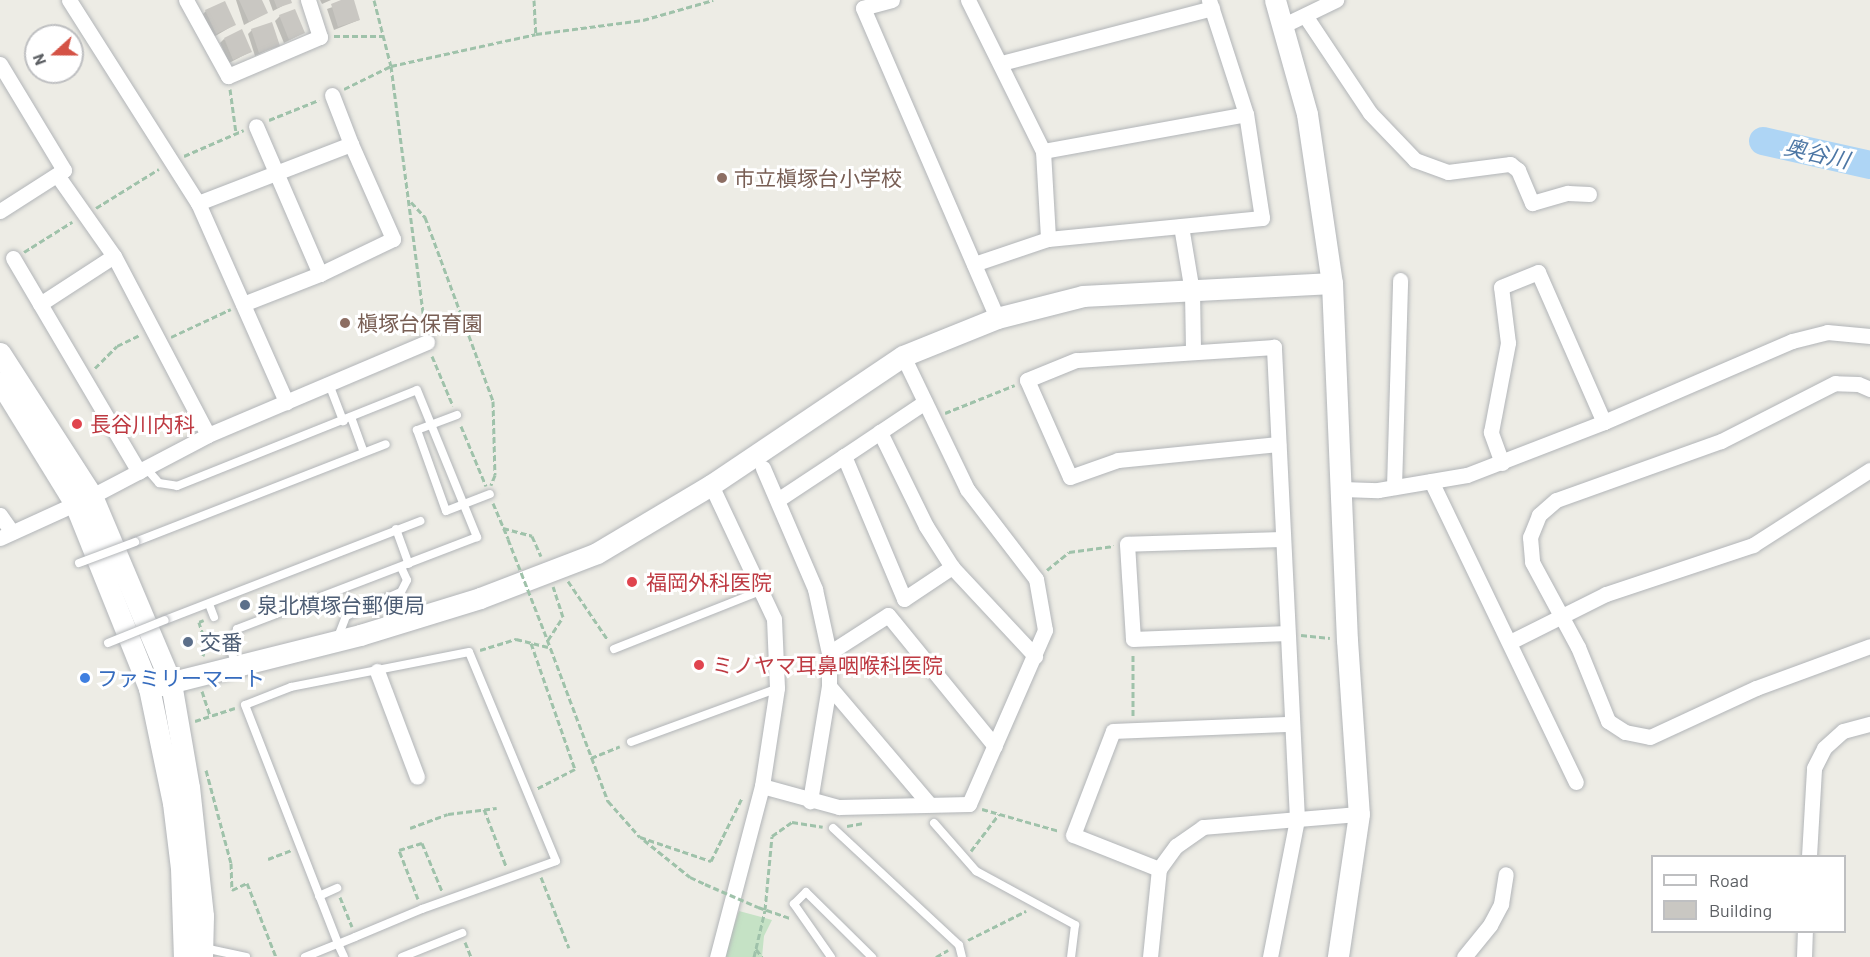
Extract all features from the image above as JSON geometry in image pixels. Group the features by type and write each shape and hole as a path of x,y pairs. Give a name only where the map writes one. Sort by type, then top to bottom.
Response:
{"street":[{"path":"69,0 198,203 286,402"},
{"path":"186,0 228,76 320,37 308,0"},
{"path":"892,0 863,8 997,318"},
{"path":"968,0 1001,63 1042,151 1048,239"},
{"path":"1275,0 1284,25 1317,167 1332,283 1347,640 1359,814 1338,957"},
{"path":"1284,25 1306,17 1336,0"},
{"path":"974,264 1048,239 1262,218 1246,114 1211,4 1001,63"},
{"path":"1306,17 1370,113 1415,160 1448,172 1510,164 1518,170 1532,203 1568,193 1589,194"},
{"path":"0,64 64,170 0,211"},
{"path":"243,304 320,274 393,239 332,95"},
{"path":"1042,151 1246,114"},
{"path":"256,126 320,274"},
{"path":"198,203 351,144"},
{"path":"57,175 114,256 208,435"},
{"path":"1181,226 1192,291 1194,352"},
{"path":"40,304 114,256"},
{"path":"13,258 143,470"},
{"path":"1502,463 1491,432 1508,344 1501,286 1538,272 1604,422"},
{"path":"1394,487 1400,280"},
{"path":"149,687 236,668 480,598 597,553 711,484 903,356 997,318 1083,296 1332,283"},
{"path":"1342,489 1394,487 1467,475 1604,422 1792,341 1827,332 1870,336"},
{"path":"0,515 6,535 83,500 208,435 427,342"},
{"path":"1270,957 1297,819 1274,347 1076,360 1027,380 1071,477 1118,460 1278,444"},
{"path":"0,353 83,500 171,683 189,787 203,916 196,954"},
{"path":"762,786 810,801 839,807 969,804 1045,630 1036,579 967,489 903,356"},
{"path":"0,382 83,500 149,687 172,803 196,954"},
{"path":"1870,389 1858,384 1835,383 1720,441 1556,500 1539,515 1530,537 1532,562 1562,615 1608,721 1625,732 1650,737 1764,684 1870,646"},
{"path":"779,499 925,402"},
{"path":"880,432 926,526 952,567 1035,656"},
{"path":"844,456 904,599"},
{"path":"763,468 779,499 815,589 829,652 829,686 810,801"},
{"path":"1510,642 1562,615 1632,584 1753,545 1870,470"},
{"path":"1431,481 1479,587 1510,642 1576,782"},
{"path":"711,484 763,591 774,619 777,688 762,786 717,957"},
{"path":"1282,539 1127,544 1133,639 1287,633"},
{"path":"829,652 888,615 904,599 952,567"},
{"path":"888,615 995,746"},
{"path":"377,671 417,777"},
{"path":"829,686 928,804"},
{"path":"1159,869 1073,835 1113,731 1291,724"},
{"path":"1809,855 1814,768 1824,748 1843,731 1870,724"},
{"path":"1150,957 1159,869 1176,846 1203,827 1262,819 1297,819 1359,814"},
{"path":"1464,957 1490,925 1501,904 1506,874"},
{"path":"1804,957 1805,933"}],"lane":[{"path":"329,384 343,421"},
{"path":"143,470 159,483 177,486 417,390 477,537 237,629 231,649 236,668"},
{"path":"456,415 417,430 446,511 490,494"},
{"path":"351,417 364,452"},
{"path":"79,563 386,444"},
{"path":"108,643 420,521"},
{"path":"396,529 409,564"},
{"path":"336,641 346,616 401,592 407,580 400,567"},
{"path":"614,649 763,591"},
{"path":"209,604 214,617"},
{"path":"306,957 338,944 355,937 422,909 556,861 469,652 291,687 245,705 319,896 338,944 344,957"},
{"path":"631,742 777,688"},
{"path":"934,823 976,871 1041,904 1075,925 1071,957"},
{"path":"833,828 959,945 962,957"},
{"path":"319,896 337,888"},
{"path":"831,957 794,904 806,892 872,957"},
{"path":"402,957 462,933"},
{"path":"196,954 246,957"}],"path":[{"path":"374,0 391,66 427,342 488,491 495,475 493,400 425,216 409,201"},
{"path":"534,0 536,34"},
{"path":"13,258 172,162 236,133 332,95 391,66 536,34 643,20 713,0"},
{"path":"320,37 383,36"},
{"path":"228,76 236,133"},
{"path":"85,378 117,346 157,335 243,304"},
{"path":"934,417 1027,380"},
{"path":"490,494 608,801 640,837 690,877 765,910 806,922"},
{"path":"503,528 532,536 553,569 614,649"},
{"path":"1036,579 1069,552 1127,544"},
{"path":"548,640 562,617 553,569"},
{"path":"210,715 198,677 206,644 199,622 214,617"},
{"path":"1287,633 1347,640"},
{"path":"469,652 516,639 548,647"},
{"path":"1132,730 1133,639"},
{"path":"527,794 575,769 531,643"},
{"path":"197,732 195,721 245,705"},
{"path":"591,758 631,742"},
{"path":"205,764 231,863 232,890 247,883 276,957"},
{"path":"640,837 711,861 745,792"},
{"path":"969,804 1073,835"},
{"path":"410,828 448,814 497,808"},
{"path":"484,809 506,866"},
{"path":"966,859 999,814"},
{"path":"754,957 765,910 772,836 792,822 833,828 869,822"},
{"path":"422,909 399,850 422,843 446,900"},
{"path":"267,859 300,847"},
{"path":"537,868 569,948"},
{"path":"337,888 355,937"},
{"path":"936,957 1041,904"},
{"path":"756,949 762,957"}],"green space":[{"path":"739,911 772,920 764,936 762,957 723,957"}],"building":[{"path":"239,0 262,0 268,13 249,22"},
{"path":"274,0 291,0 292,3 277,8"},
{"path":"341,0 354,0 360,20 338,27 331,4"},
{"path":"225,1 236,25 216,34 205,10"},
{"path":"295,9 305,33 289,40 279,15"},
{"path":"272,22 280,46 259,53 251,29"},
{"path":"242,29 252,52 233,60 224,38"}],"waterway":[{"name":"奥谷川","path":"1763,141 1870,165"}],"place":[{"name":"市立槇塚台小学校","path":"722,178"},
{"name":"槇塚台保育園","path":"345,323"},
{"name":"長谷川内科","path":"77,424"},
{"name":"福岡外科医院","path":"632,582"},
{"name":"泉北槙塚台郵便局","path":"245,605"},
{"name":"交番","path":"188,642"},
{"name":"ミノヤマ耳鼻咽喉科医院","path":"699,665"},
{"name":"ファミリーマート","path":"85,678"}]}
